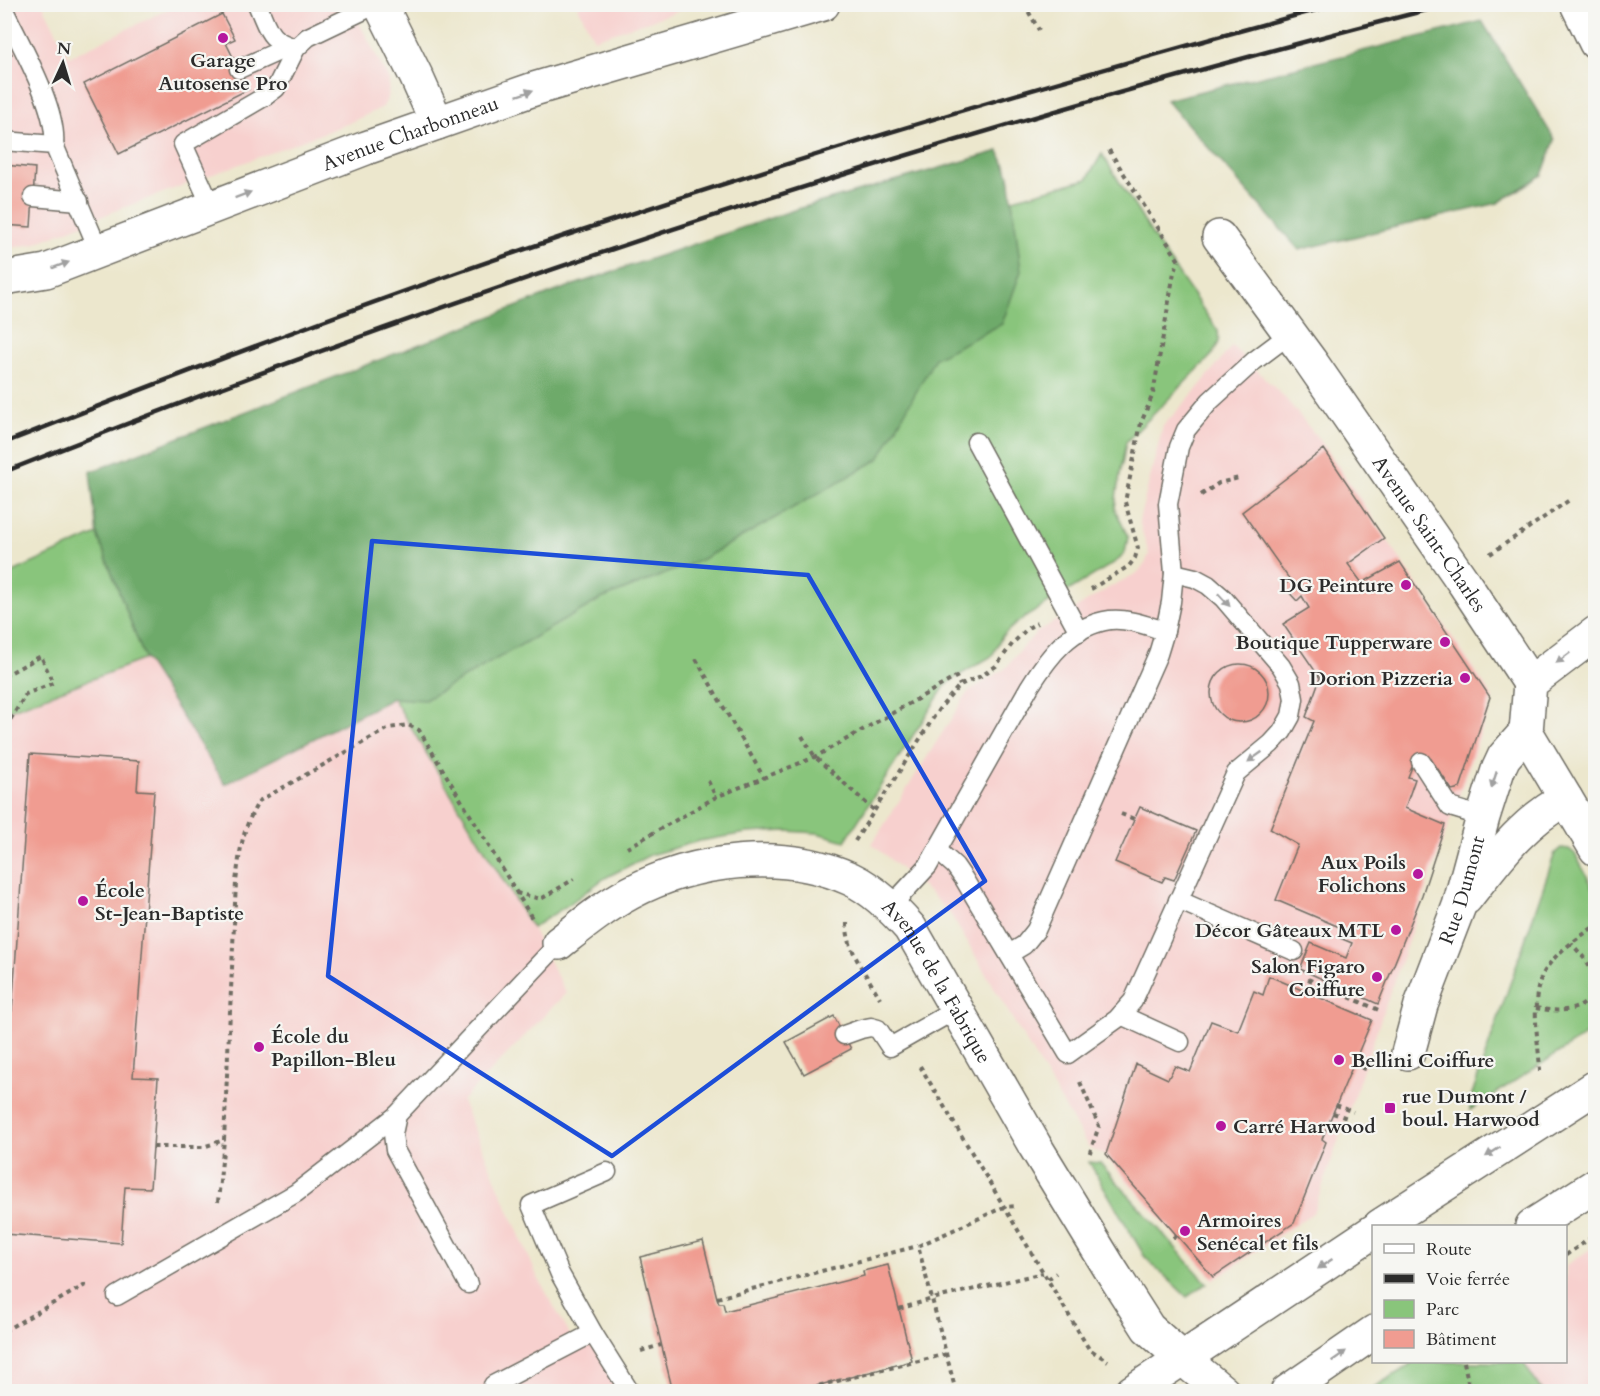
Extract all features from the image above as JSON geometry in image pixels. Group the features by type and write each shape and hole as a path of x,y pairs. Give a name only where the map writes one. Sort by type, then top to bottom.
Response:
{"main road":[{"path":"378,4 416,76 437,123"},
{"name":"Avenue Charbonneau","path":"4,278 46,271 437,123 534,89 823,4"},
{"path":"1577,4 1596,43"},
{"name":"Avenue Saint-Charles","path":"1219,237 1290,334 1464,583 1530,683"},
{"path":"1596,633 1530,683 1526,732 1596,849"},
{"name":"Rue Dumont","path":"1408,1053 1421,1005 1459,906 1498,770 1504,758 1526,732"},
{"path":"1459,906 1514,838 1550,807 1566,799"},
{"name":"Avenue de la Fabrique","path":"559,943 613,903 650,883 687,870 727,864 787,862 827,871 851,879 866,888 890,907 910,928 1035,1146 1148,1328 1223,1392"},
{"path":"1383,1225 1596,1087"},
{"path":"1535,1225 1596,1185"},
{"path":"1132,1392 1372,1232"},
{"path":"1287,1392 1372,1333"}],"lane":[{"path":"257,4 272,37 279,43 296,48"},
{"path":"212,208 183,144 198,125 264,97 276,88 296,48 308,37 378,4"},
{"path":"4,10 32,68 53,120 56,132 54,145 99,251"},
{"path":"239,69 277,52 296,48"},
{"path":"4,141 54,145"},
{"path":"33,197 79,201"},
{"path":"1009,954 1024,945 1036,930 1158,654 1171,602 1174,573 1168,504 1179,447 1186,430 1219,393 1254,361 1290,334"},
{"path":"976,442 1079,632"},
{"path":"937,849 955,866 964,879 1068,1054 1100,1033 1121,1015 1133,1001 1236,772 1271,744 1282,732 1290,716 1294,699 1291,683 1281,666 1223,598 1208,585 1195,578 1174,573"},
{"path":"890,907 928,866 1045,661 1062,643 1085,628 1111,620 1129,621 1165,631"},
{"path":"1421,762 1450,807 1483,817"},
{"path":"1178,900 1294,951"},
{"path":"117,1296 296,1193 397,1115 559,943"},
{"path":"844,1035 871,1027 878,1029 890,1047 957,1010"},
{"path":"1121,1015 1180,1042"},
{"path":"397,1115 393,1134 395,1150 468,1284"},
{"path":"607,1172 531,1205 560,1274 630,1392"},
{"path":"493,1385 593,1333"}],"path":[{"path":"1024,4 1039,30"},
{"path":"1109,150 1179,261 1174,272 1153,394 1141,423 1125,502 1133,531"},
{"path":"1487,556 1571,499"},
{"path":"4,676 41,656 53,683 26,694 4,730"},
{"path":"696,659 764,778"},
{"path":"623,851 716,797 814,757 956,677 960,685 939,710 854,843"},
{"path":"153,1147 203,1147 224,1140 237,872 241,842 248,819 260,801 389,728 408,725 419,729 516,893 541,899 582,875"},
{"path":"802,736 814,757 875,811"},
{"path":"708,781 716,797"},
{"name":"Avenue de la Fabrique","path":"848,914 847,933 852,949 884,1006"},
{"path":"1540,1071 1536,1008 1539,985 1544,970 1571,943 1596,925"},
{"path":"1536,1008 1550,1011 1576,1008 1586,1003 1592,993 1594,979 1589,966 1571,943"},
{"path":"1306,979 1387,1014"},
{"path":"1068,1054 1099,1126 1089,1155"},
{"path":"917,1060 1089,1349 1107,1359"},
{"path":"1353,1065 1368,1070"},
{"path":"1336,1105 1353,1112"},
{"path":"1333,1113 1350,1119"},
{"path":"717,1298 918,1246 1004,1207 1018,1206"},
{"path":"1567,1254 1596,1235"},
{"path":"918,1246 956,1392"},
{"path":"899,1309 1044,1273"},
{"path":"1048,1279 1056,1273"},
{"path":"4,1331 95,1279"},
{"path":"639,1352 661,1345"},
{"path":"793,1392 946,1354"},
{"path":"1464,1363 1470,1392"}],"highlighted area":[{"path":"372,541 808,575 985,881 612,1156 328,976"}],"shaded area":[{"path":"5,5 43,5 69,57 177,5 350,5 389,80 388,97 383,107 347,124 33,244 5,249"},
{"path":"577,5 697,5 594,39"},
{"path":"1232,346 1286,399 1326,448 1493,698 1313,1213 1214,1280 1104,1155 1089,1148 951,915 932,895 872,844 968,692 1006,668 1036,633 1137,573 1145,564 1149,554 1139,521 1163,426"},
{"name":"École du Papillon-Bleu","path":"145,659 226,784 393,698 532,928 566,993 462,1101 537,1276 574,1342 593,1333 630,1391 5,1391 4,712"},
{"path":"1595,1246 1595,1391 1542,1391 1524,1363 1567,1363 1567,1264"}],"green space":[{"path":"1482,21 1555,140 1542,175 1498,203 1299,250 1166,100"},
{"path":"999,151 1009,175 1021,271 1002,324 935,358 879,459 701,560 601,599 425,700 393,698 225,784 145,659 97,534 90,472 562,289 797,209"},
{"path":"1102,154 1160,247 1218,331 1219,342 1212,355 1126,442 1115,509 1128,537 1125,553 1117,561 1019,621 1002,636 992,656 945,686 845,841 817,833 786,831 747,833 699,841 650,855 605,878 532,928 393,698 1002,202 1087,179"},
{"path":"97,534 145,659 5,712 4,576"},
{"path":"1561,848 1569,849 1575,854 1595,891 1595,1029 1470,1110 1470,1100 1555,853"},
{"path":"1089,1162 1100,1163 1207,1283 1187,1297 1145,1257"},
{"path":"1413,1363 1524,1363 1542,1391 1368,1391"}],"building":[{"path":"222,14 235,39 226,43 249,89 119,154 84,84"},
{"path":"4,39 12,54 4,57"},
{"path":"4,165 35,168 31,227 4,225"},
{"path":"1324,449 1384,538 1348,564 1362,583 1400,562 1490,697 1460,788 1452,790 1431,759 1412,767 1408,777 1415,779 1405,808 1445,825 1422,895 1378,1004 1300,969 1311,943 1346,958 1352,943 1340,938 1344,929 1276,900 1298,845 1270,829 1314,721 1306,717 1320,678 1283,624 1309,608 1302,596 1297,601 1283,586 1290,580 1242,512"},
{"path":"1234,664 1246,664 1261,672 1269,687 1269,699 1261,714 1246,722 1234,722 1219,714 1211,699 1211,687 1219,672"},
{"name":"École St-Jean-Baptiste","path":"30,754 139,761 137,790 154,791 133,1077 158,1078 150,1188 125,1187 121,1243 4,1234 4,1146 7,1111 4,1111 4,1010 12,1011"},
{"path":"1140,807 1196,831 1174,880 1165,877 1162,882 1115,862"},
{"name":"Carré Harwood","path":"1269,976 1372,1020 1322,1139 1326,1142 1294,1223 1213,1277 1106,1154 1136,1064 1168,1079 1175,1066 1190,1072 1211,1021 1238,1031 1254,991 1263,995"},
{"path":"834,1016 851,1049 804,1074 786,1042"},
{"path":"703,1241 717,1298 719,1303 723,1303 725,1311 864,1276 863,1271 888,1265 912,1361 793,1392 673,1392 640,1257"}],"railway":[{"path":"4,443 284,335 567,235 951,114 1338,4"},
{"path":"4,472 360,337 720,214 1083,103 1450,4"}],"place":[{"name":"Garage Autosense Pro","path":"223,38"},
{"name":"DG Peinture","path":"1406,585"},
{"name":"Boutique Tupperware","path":"1445,642"},
{"name":"Dorion Pizzeria","path":"1465,678"},
{"name":"Aux Poils Folichons","path":"1418,874"},
{"name":"École St-Jean-Baptiste","path":"83,901"},
{"name":"Décor Gâteaux MTL","path":"1396,930"},
{"name":"Salon Figaro Coiffure","path":"1377,977"},
{"name":"École du Papillon-Bleu","path":"259,1047"},
{"name":"Bellini Coiffure","path":"1339,1060"},
{"name":"rue Dumont / boul. Harwood","path":"1390,1108"},
{"name":"Carré Harwood","path":"1221,1126"},
{"name":"Armoires Senécal et fils","path":"1185,1231"}]}
